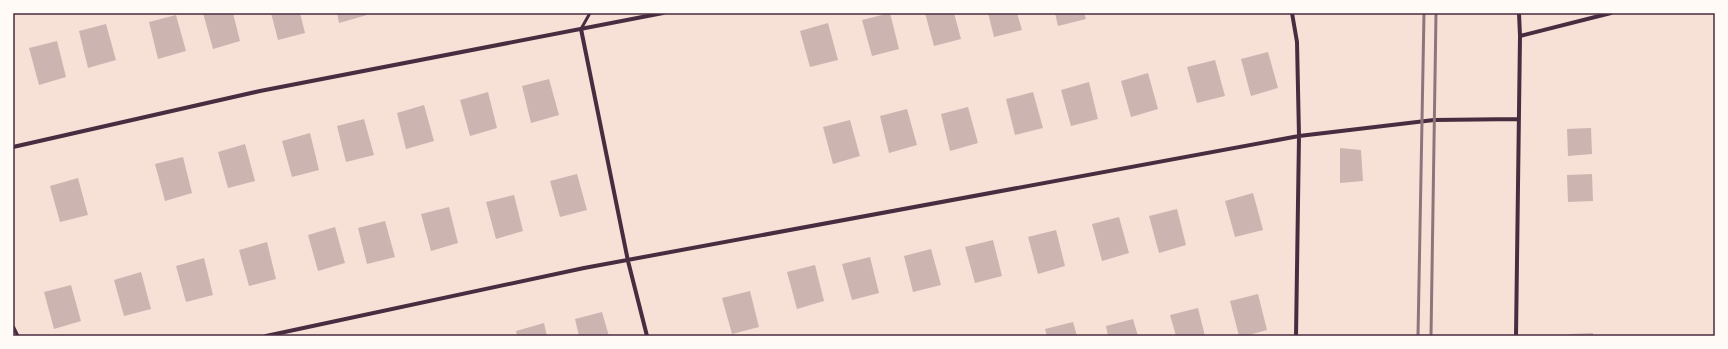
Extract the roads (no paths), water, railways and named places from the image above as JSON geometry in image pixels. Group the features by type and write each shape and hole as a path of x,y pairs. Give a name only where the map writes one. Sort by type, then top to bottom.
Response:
{"street":[{"path":"13,147 260,91 663,13"},
{"path":"1292,13 1297,42 1299,136 1296,336"},
{"path":"1516,336 1520,36 1519,13"},
{"path":"1520,36 1611,13"},
{"path":"581,29 628,261 647,336"},
{"path":"266,336 584,268 1299,136 1434,120 1519,119"}],"lane":[{"path":"581,29 590,13"},
{"path":"13,326 18,336"}],"railway":[{"path":"1418,336 1424,13"},
{"path":"1431,336 1436,13"}]}
